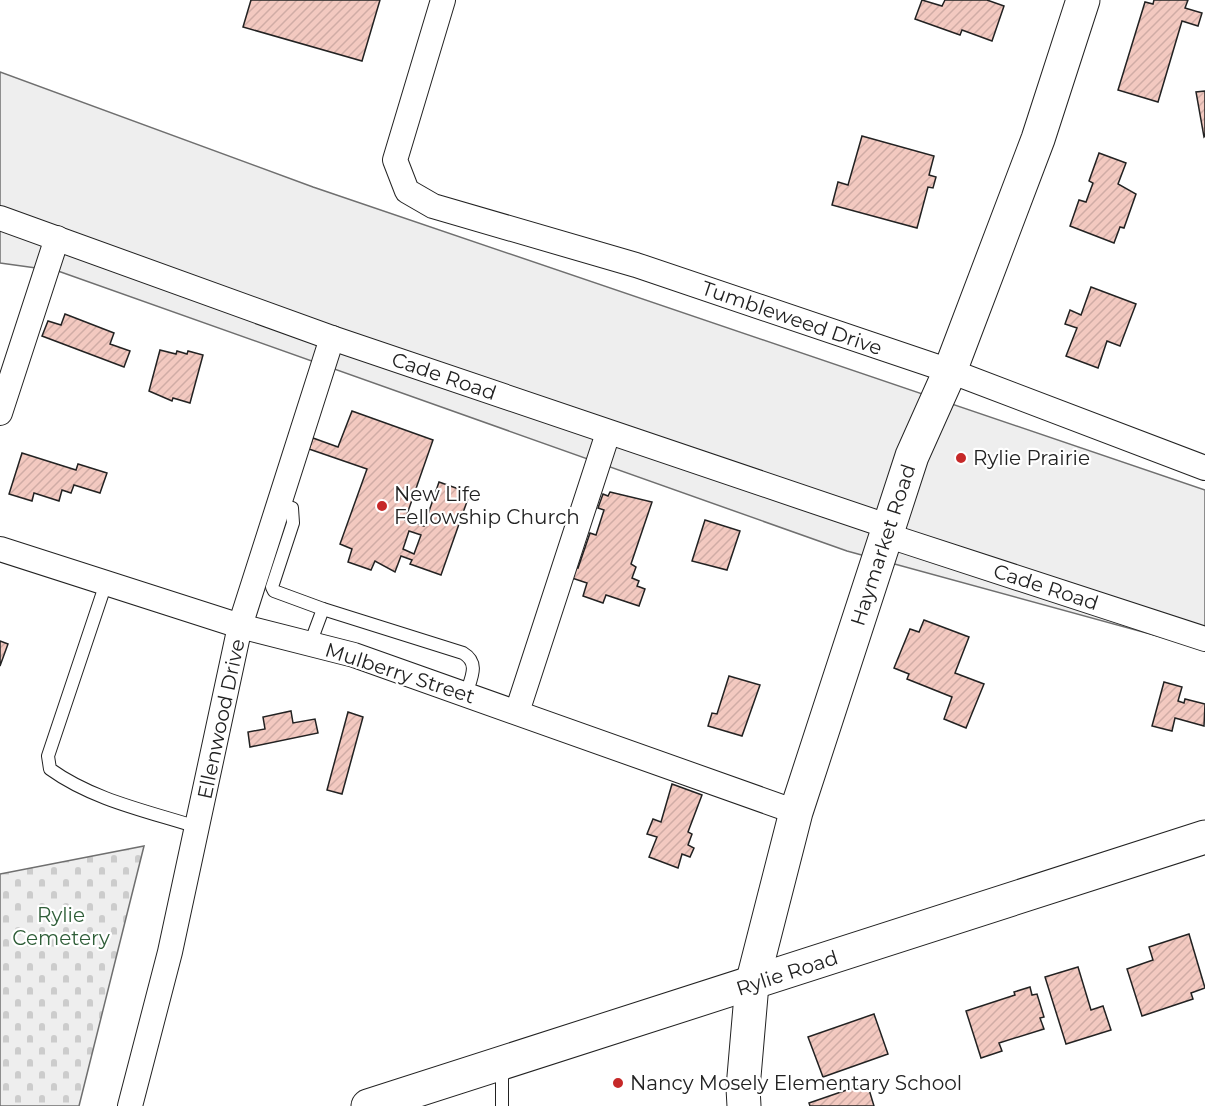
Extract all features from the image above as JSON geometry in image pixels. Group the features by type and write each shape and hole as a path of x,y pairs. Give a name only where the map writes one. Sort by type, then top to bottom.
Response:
{"street":[{"name":"Tumbleweed Drive","path":"443,0 395,160 407,191 434,206 636,265 950,371 1205,468"},
{"name":"Haymarket Road","path":"744,1106 743,1088 752,984 796,812 912,456 950,371 1038,139 1083,0"},
{"name":"Cade Road","path":"0,218 332,338 1205,639"},
{"path":"0,413 57,238"},
{"name":"Ellenwood Drive","path":"130,1106 170,952 240,626 332,338"},
{"path":"517,712 608,433"},
{"name":"Mulberry Street","path":"0,549 240,626 354,655 796,812"},
{"name":"Rylie Road","path":"368,1106 1205,837"}],"lane":[{"path":"279,504 292,508 293,523 272,587 278,594 463,653 472,658 474,664 466,694"},
{"path":"106,583 48,756 50,769 72,785 108,800 197,827"},
{"path":"310,644 323,609"},
{"path":"502,1063 502,1106"}],"green space":[{"path":"0,72 313,187 1205,490 1205,649 847,551 58,271 0,263"},
{"name":"Rylie Cemetery","path":"144,846 79,1106 0,1106 0,874"}],"building":[{"path":"251,0 380,0 362,61 243,27"},
{"path":"922,0 942,6 945,0 987,0 1004,6 992,41 962,30 960,35 915,19"},
{"path":"1154,0 1188,0 1185,8 1202,13 1198,26 1182,21 1158,102 1118,90 1145,2 1153,4"},
{"path":"1205,91 1205,136 1204,137 1196,92"},
{"path":"862,136 934,156 929,175 936,177 933,188 928,187 917,228 832,205 838,182 848,185"},
{"path":"1099,153 1126,163 1118,184 1136,194 1124,228 1120,227 1114,243 1070,226 1079,200 1086,202 1093,183 1089,181"},
{"path":"1091,287 1136,304 1120,346 1107,341 1098,368 1066,356 1077,328 1065,324 1070,310 1081,315"},
{"path":"65,314 114,333 110,344 130,351 124,367 42,336 48,321 61,325"},
{"path":"160,350 176,354 177,351 187,354 188,351 203,355 190,403 173,398 172,401 149,391"},
{"name":"New Life Fellowship Church","path":"352,411 433,440 405,520 424,526 439,482 470,493 441,575 410,564 412,560 401,556 395,572 375,561 371,570 348,562 352,549 340,544 367,469 309,449 313,438 338,447","holes":["409,531 421,535 414,554 403,549"]},
{"path":"22,453 76,470 78,464 107,473 100,493 74,485 71,493 62,490 59,501 34,493 32,501 9,494"},
{"path":"610,492 652,502 631,564 636,567 632,578 639,581 637,586 645,589 639,606 606,595 603,603 583,596 587,583 566,576 570,566 578,568 590,533 596,535 604,510 598,508 603,494 608,496"},
{"path":"705,520 740,531 727,570 692,561"},
{"path":"924,620 969,637 955,673 984,684 966,728 944,719 952,697 907,679 909,674 894,668 910,629 919,632"},
{"path":"0,641 8,644 0,666"},
{"path":"729,676 760,685 742,736 708,726 712,713 717,714"},
{"path":"1164,682 1182,687 1178,701 1184,703 1185,699 1205,704 1204,726 1175,718 1172,731 1152,726"},
{"path":"291,711 293,723 315,719 318,733 250,747 248,732 265,729 263,717"},
{"path":"348,712 363,717 342,794 327,790"},
{"path":"672,784 702,795 688,832 692,834 688,845 694,848 690,857 682,854 678,868 649,857 657,837 647,834 653,819 661,822"},
{"path":"1189,934 1205,988 1191,993 1193,999 1142,1016 1127,969 1153,960 1149,947"},
{"path":"1078,967 1091,1010 1103,1006 1111,1030 1066,1044 1045,977"},
{"path":"1030,987 1032,995 1037,994 1044,1017 1040,1018 1044,1029 999,1043 1002,1051 981,1058 966,1011 1015,995 1014,992"},
{"path":"874,1014 888,1054 823,1077 808,1037"},
{"path":"867,1083 874,1106 810,1106 809,1103"}],"place":[{"name":"Rylie Prairie","path":"961,458"},
{"name":"New Life Fellowship Church","path":"382,506"},
{"name":"Nancy Mosely Elementary School","path":"618,1083"}]}
